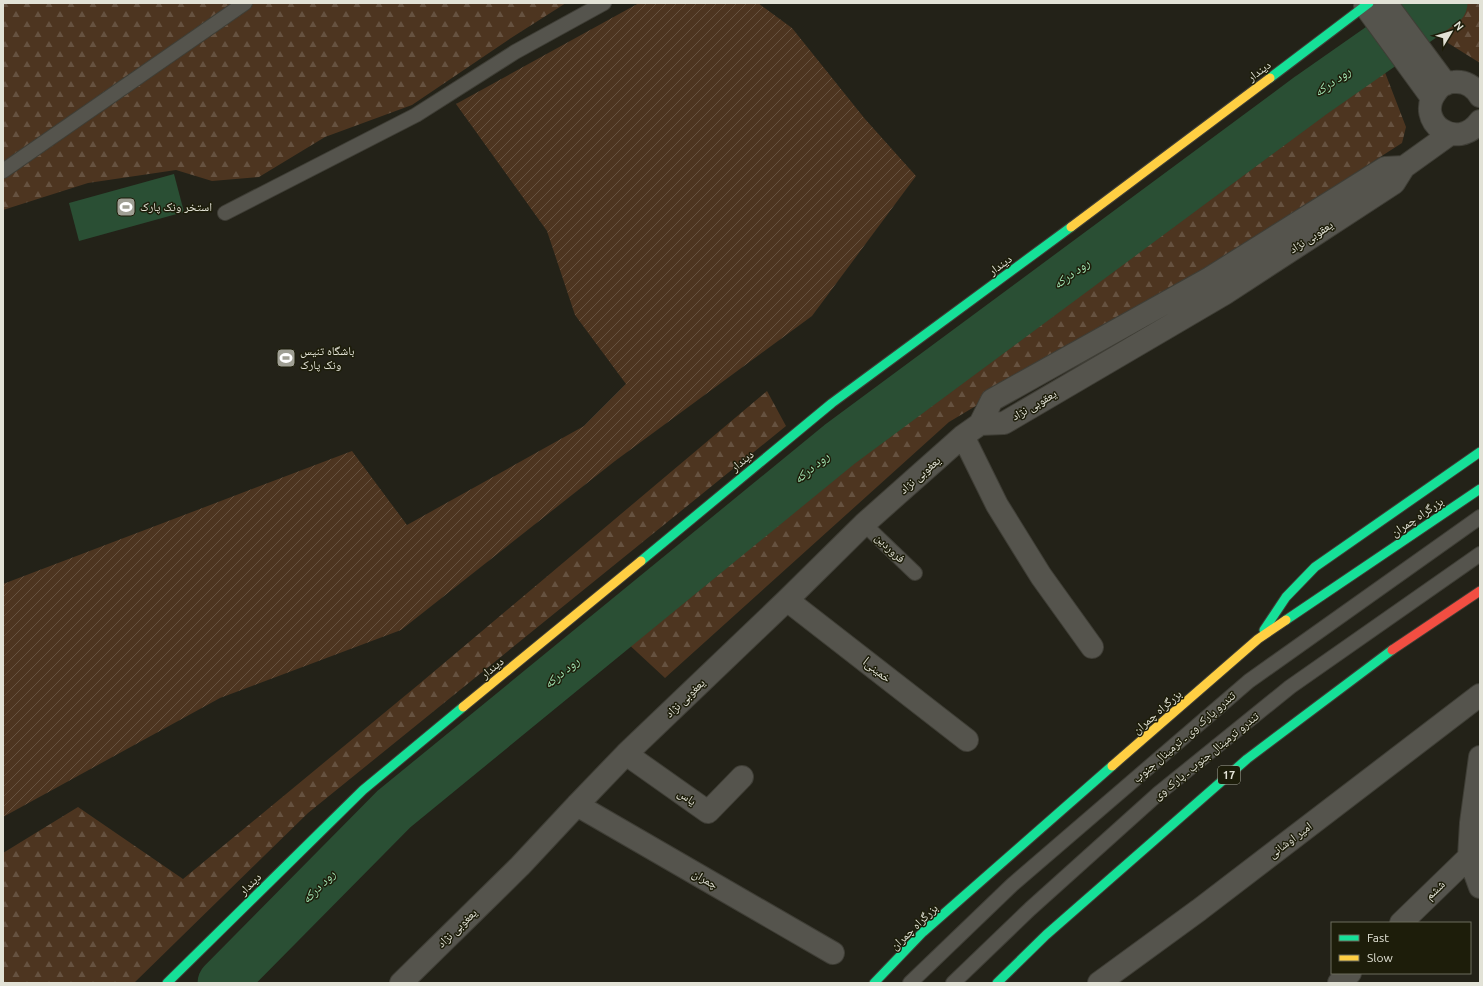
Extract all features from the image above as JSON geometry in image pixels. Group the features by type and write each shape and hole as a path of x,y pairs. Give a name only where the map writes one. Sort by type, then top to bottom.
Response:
{"main road":[{"name":"دیندار","path":"167,983 362,790 832,403 1030,258 1367,5"},
{"path":"1258,639 1286,597 1316,567 1480,452"},
{"name":"بزرگراه چمران","path":"874,983 923,932 1258,639 1480,489"},
{"name":"17","path":"997,983 1046,935 1247,759 1375,662 1480,591"}],"street":[{"path":"1367,5 1388,16 1412,54 1439,91"},
{"path":"1480,96 1474,88 1459,81 1439,91 1430,107 1431,116 1435,124 1442,131 1450,134 1459,135 1468,132 1476,127 1480,121"},
{"name":"یعقوبی نژاد","path":"972,430 1004,422 1224,294 1394,183 1404,167 1450,134"},
{"path":"972,430 997,505 1041,576 1092,647"},
{"name":"یعغوبی نژاد","path":"401,983 520,866 576,805 626,754 864,524 972,430"},
{"name":"lخمینی","path":"787,600 967,740"},
{"name":"امیر اوشانی","path":"1099,983 1199,910 1480,695"},
{"name":"یاس","path":"626,754 708,812 742,777"},
{"path":"1479,771 1471,823 1469,857 1480,887"},
{"name":"چمران","path":"576,805 833,953"},
{"name":"ششم","path":"1402,922 1469,857"},
{"path":"1339,983 1349,974"}],"lane":[{"path":"3,171 245,3"},
{"path":"225,213 416,115 515,52 604,3"},
{"name":"تندرو پارک وی ـ ترمینال جنوب","path":"910,983 1012,885 1249,681 1480,516"},
{"name":"فروردین","path":"864,524 916,573"},
{"name":"تندرو ترمینال جنوب ـ پارک وی","path":"953,983 1030,909 1165,789 1290,687 1480,554"}],"green space":[{"path":"3,3 566,3 412,105 325,137 259,177 212,181 176,170 88,183 3,210"},
{"path":"639,3 758,3 792,28 865,119 916,176 812,316 615,461 401,630 220,698 3,817 3,584 352,451 407,525 584,426 626,384 575,315 547,231 456,104"},
{"path":"1458,3 1480,3 1480,63 1424,28"},
{"path":"1381,62 1406,127 1402,143 1205,269 949,422 665,678 624,640 984,352 1270,147"},
{"path":"767,391 786,426 308,813 134,983 3,983 3,853 78,807 183,879 418,685"}],"shaded area":[{"name":"استخر ونک پارک","path":"174,174 184,212 79,241 69,203"}],"waterway":[{"name":"رود درکه","path":"222,983 394,809 840,444 1310,96 1443,3"}],"traffic: fast":[{"path":"1270,78 1369,3"},
{"path":"641,561 832,403 1071,227"},
{"path":"1264,630 1286,597 1315,567 1480,452"},
{"path":"1286,620 1480,489"},
{"path":"997,983 1046,935 1247,759 1392,650"},
{"path":"167,983 363,790 463,707"},
{"path":"874,983 923,932 1112,766"}],"traffic: slow":[{"path":"1071,227 1270,78"},
{"path":"463,707 641,561"},
{"path":"1112,766 1258,639 1286,620"}],"traffic: jam":[{"path":"1392,650 1480,591"}],"place":[{"name":"استخر ونک پارک","path":"126,207"},
{"name":"باشگاه تنیس ونک پارک","path":"286,358"}]}
